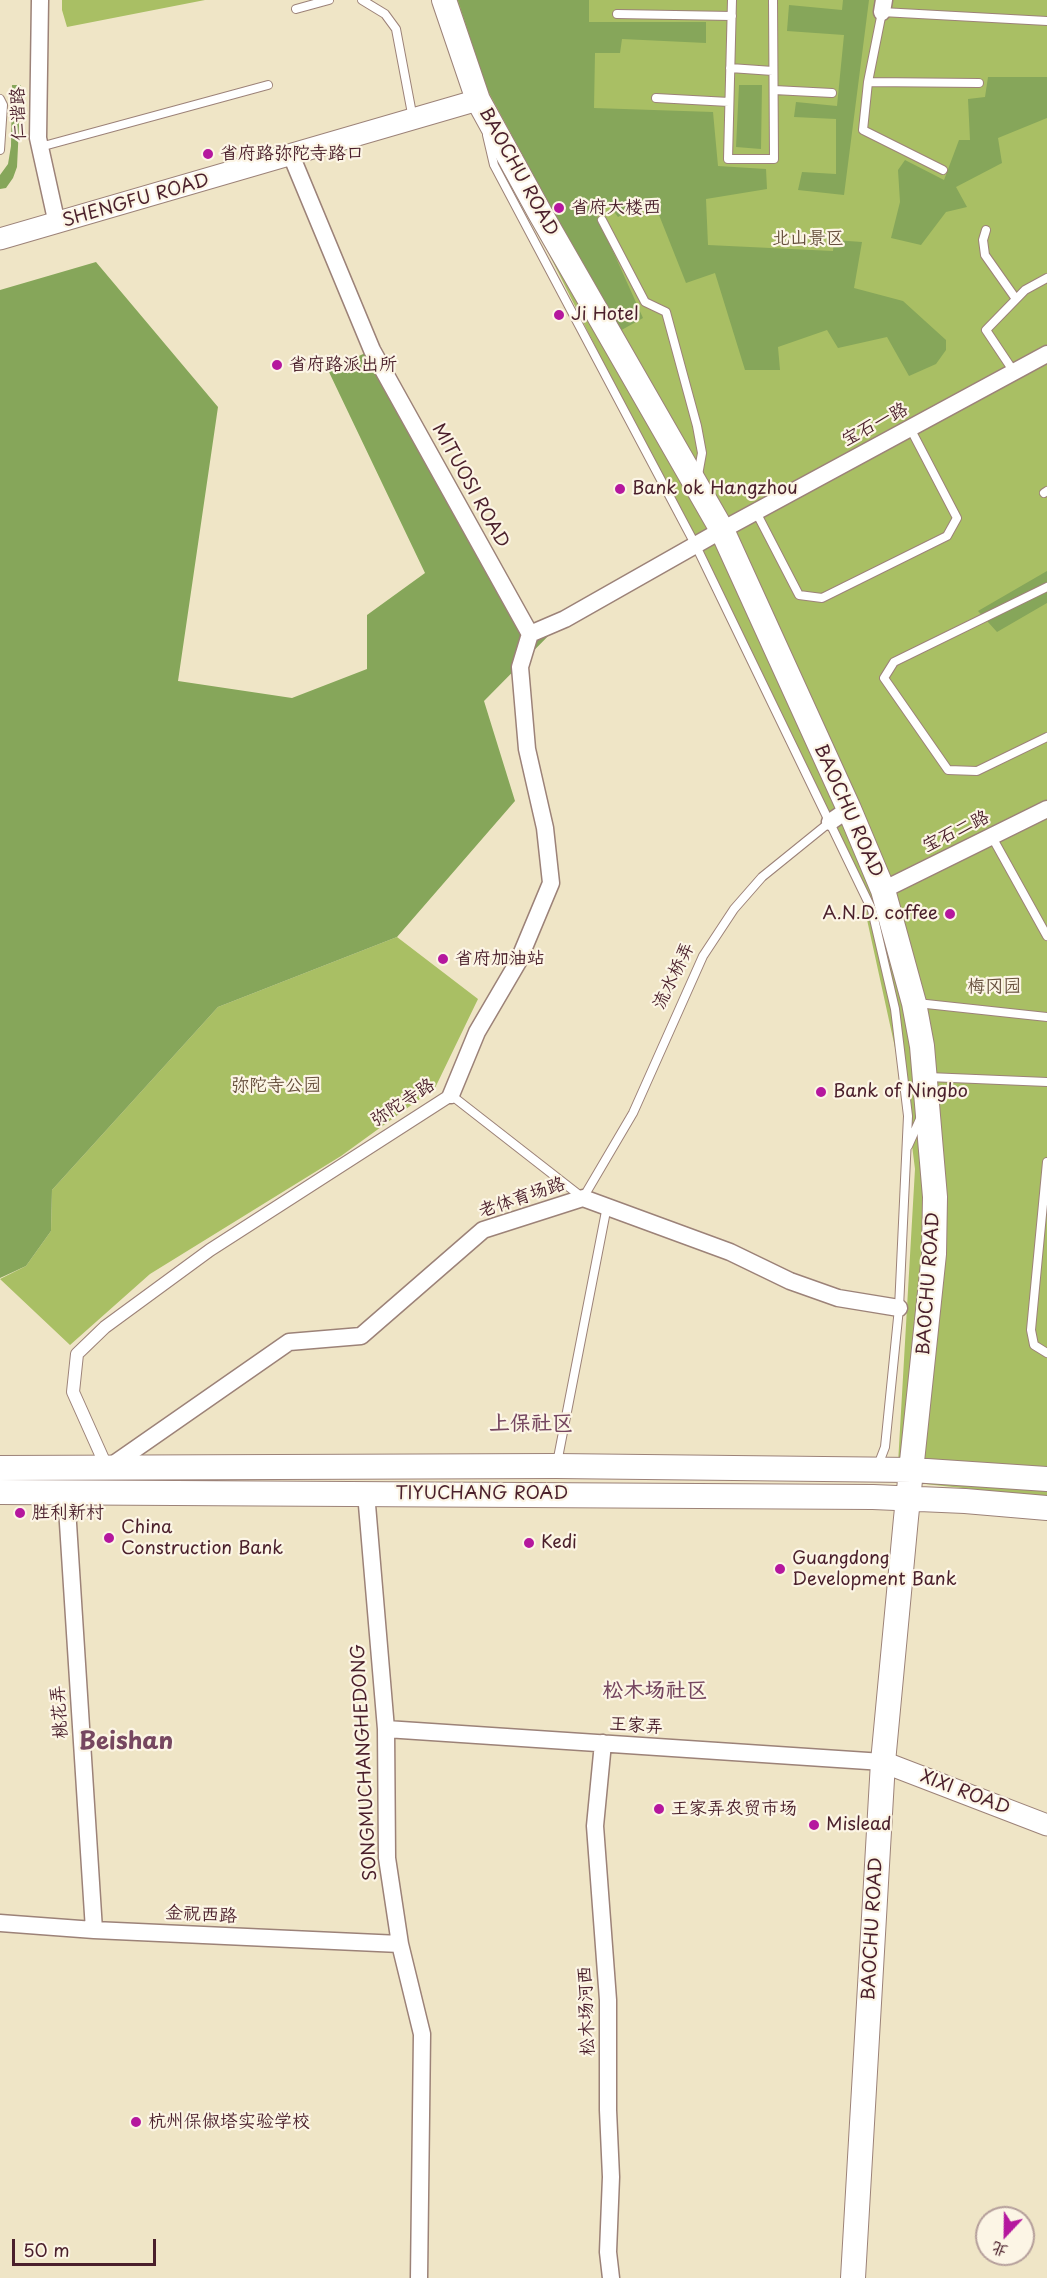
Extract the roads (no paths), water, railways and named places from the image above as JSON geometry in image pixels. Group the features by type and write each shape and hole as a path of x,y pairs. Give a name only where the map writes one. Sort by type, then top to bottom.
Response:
{"main road":[{"name":"BAOCHU ROAD","path":"444,0 478,100 540,213 722,530 839,815 883,890 914,1003 928,1103 935,1197 934,1254 883,1762 853,2278"},
{"name":"TIYUCHANG ROAD","path":"0,1468 556,1466 912,1470 1047,1479"},
{"name":"TIYUCHANG ROAD","path":"0,1492 366,1493 908,1499 1047,1508"}],"street":[{"name":"仁谐路","path":"40,0 38,138 57,224"},
{"name":"SHENGFU ROAD","path":"0,239 478,100"},
{"name":"MITUOSI ROAD","path":"291,155 372,350 530,634"},
{"name":"宝石一路","path":"722,530 1047,354"},
{"path":"530,634 565,619 722,530"},
{"name":"弥陀寺路","path":"107,1468 73,1392 77,1354 105,1327 210,1250 451,1095 477,1032 518,962 551,882 545,828 527,749 522,690 520,666 530,634"},
{"name":"宝石二路","path":"883,890 1047,809"},
{"name":"老体育场路","path":"107,1468 290,1342 361,1336 483,1230 583,1198 730,1252 790,1281 838,1298 899,1308"},
{"name":"桃花弄","path":"66,1492 94,1930"},
{"name":"SONGMUCHANGHEDONG","path":"366,1493 386,1729 387,1858 400,1944 422,2034 419,2278"},
{"name":"王家弄","path":"386,1729 883,1762"},
{"name":"松木场河西","path":"603,1743 595,1826 608,2000 608,2110 611,2176 608,2252 611,2278"},
{"name":"XIXI ROAD","path":"883,1762 1047,1825"},
{"name":"金祝西路","path":"0,1923 94,1930 400,1944"}],"lane":[{"path":"296,9 329,0"},
{"path":"362,0 384,14 396,28 413,119"},
{"path":"732,0 728,159 774,159 773,0"},
{"path":"943,170 863,130 868,82 883,6 1047,21"},
{"path":"617,14 732,16"},
{"path":"730,68 773,71"},
{"path":"868,82 979,83"},
{"path":"40,147 268,85"},
{"path":"774,90 832,93"},
{"path":"656,98 729,102"},
{"path":"0,99 3,105 0,150"},
{"path":"478,100 494,165 839,815 872,910 893,998 908,1116 899,1308 885,1447 876,1470"},
{"path":"602,220 645,302 666,312 697,426 702,453 696,485"},
{"path":"986,230 983,240 985,255 1016,299"},
{"path":"1014,372 986,330 1025,290 1047,278"},
{"path":"756,512 799,595 822,598 947,536 957,518 910,428"},
{"path":"1047,587 894,662 884,678 948,770 977,771 1047,737"},
{"name":"流水桥弄","path":"583,1198 633,1113 703,956 734,909 762,877 839,815"},
{"path":"992,837 1047,936"},
{"path":"914,1003 1047,1017"},
{"path":"925,1077 1047,1082"},
{"path":"451,1095 583,1198"},
{"path":"906,1150 928,1103"},
{"path":"1047,1162 1042,1251 1031,1330 1034,1345 1047,1353"},
{"path":"556,1466 607,1206"}],"place":[{"name":"省府路弥陀寺路口","path":"208,154"},
{"name":"省府大楼西","path":"559,208"},
{"name":"Ji Hotel","path":"559,315"},
{"name":"省府路派出所","path":"277,365"},
{"name":"Bank ok Hangzhou","path":"620,489"},
{"name":"A.N.D. coffee","path":"950,914"},
{"name":"省府加油站","path":"443,959"},
{"name":"Bank of Ningbo","path":"821,1092"},
{"name":"胜利新村","path":"20,1513"},
{"name":"China Construction Bank","path":"109,1538"},
{"name":"Kedi","path":"529,1543"},
{"name":"Guangdong Development Bank","path":"780,1569"},
{"name":"王家弄农贸市场","path":"659,1809"},
{"name":"Mislead","path":"814,1825"},
{"name":"杭州保俶塔实验学校","path":"136,2122"}],"district":[{"name":"上保社区","path":"531,1424"},
{"name":"松木场社区","path":"655,1691"},
{"name":"Beishan","path":"126,1742"}],"park label":[{"name":"北山景区","path":"808,239"},
{"name":"梅冈园","path":"994,987"},
{"name":"弥陀寺公园","path":"276,1086"}]}
